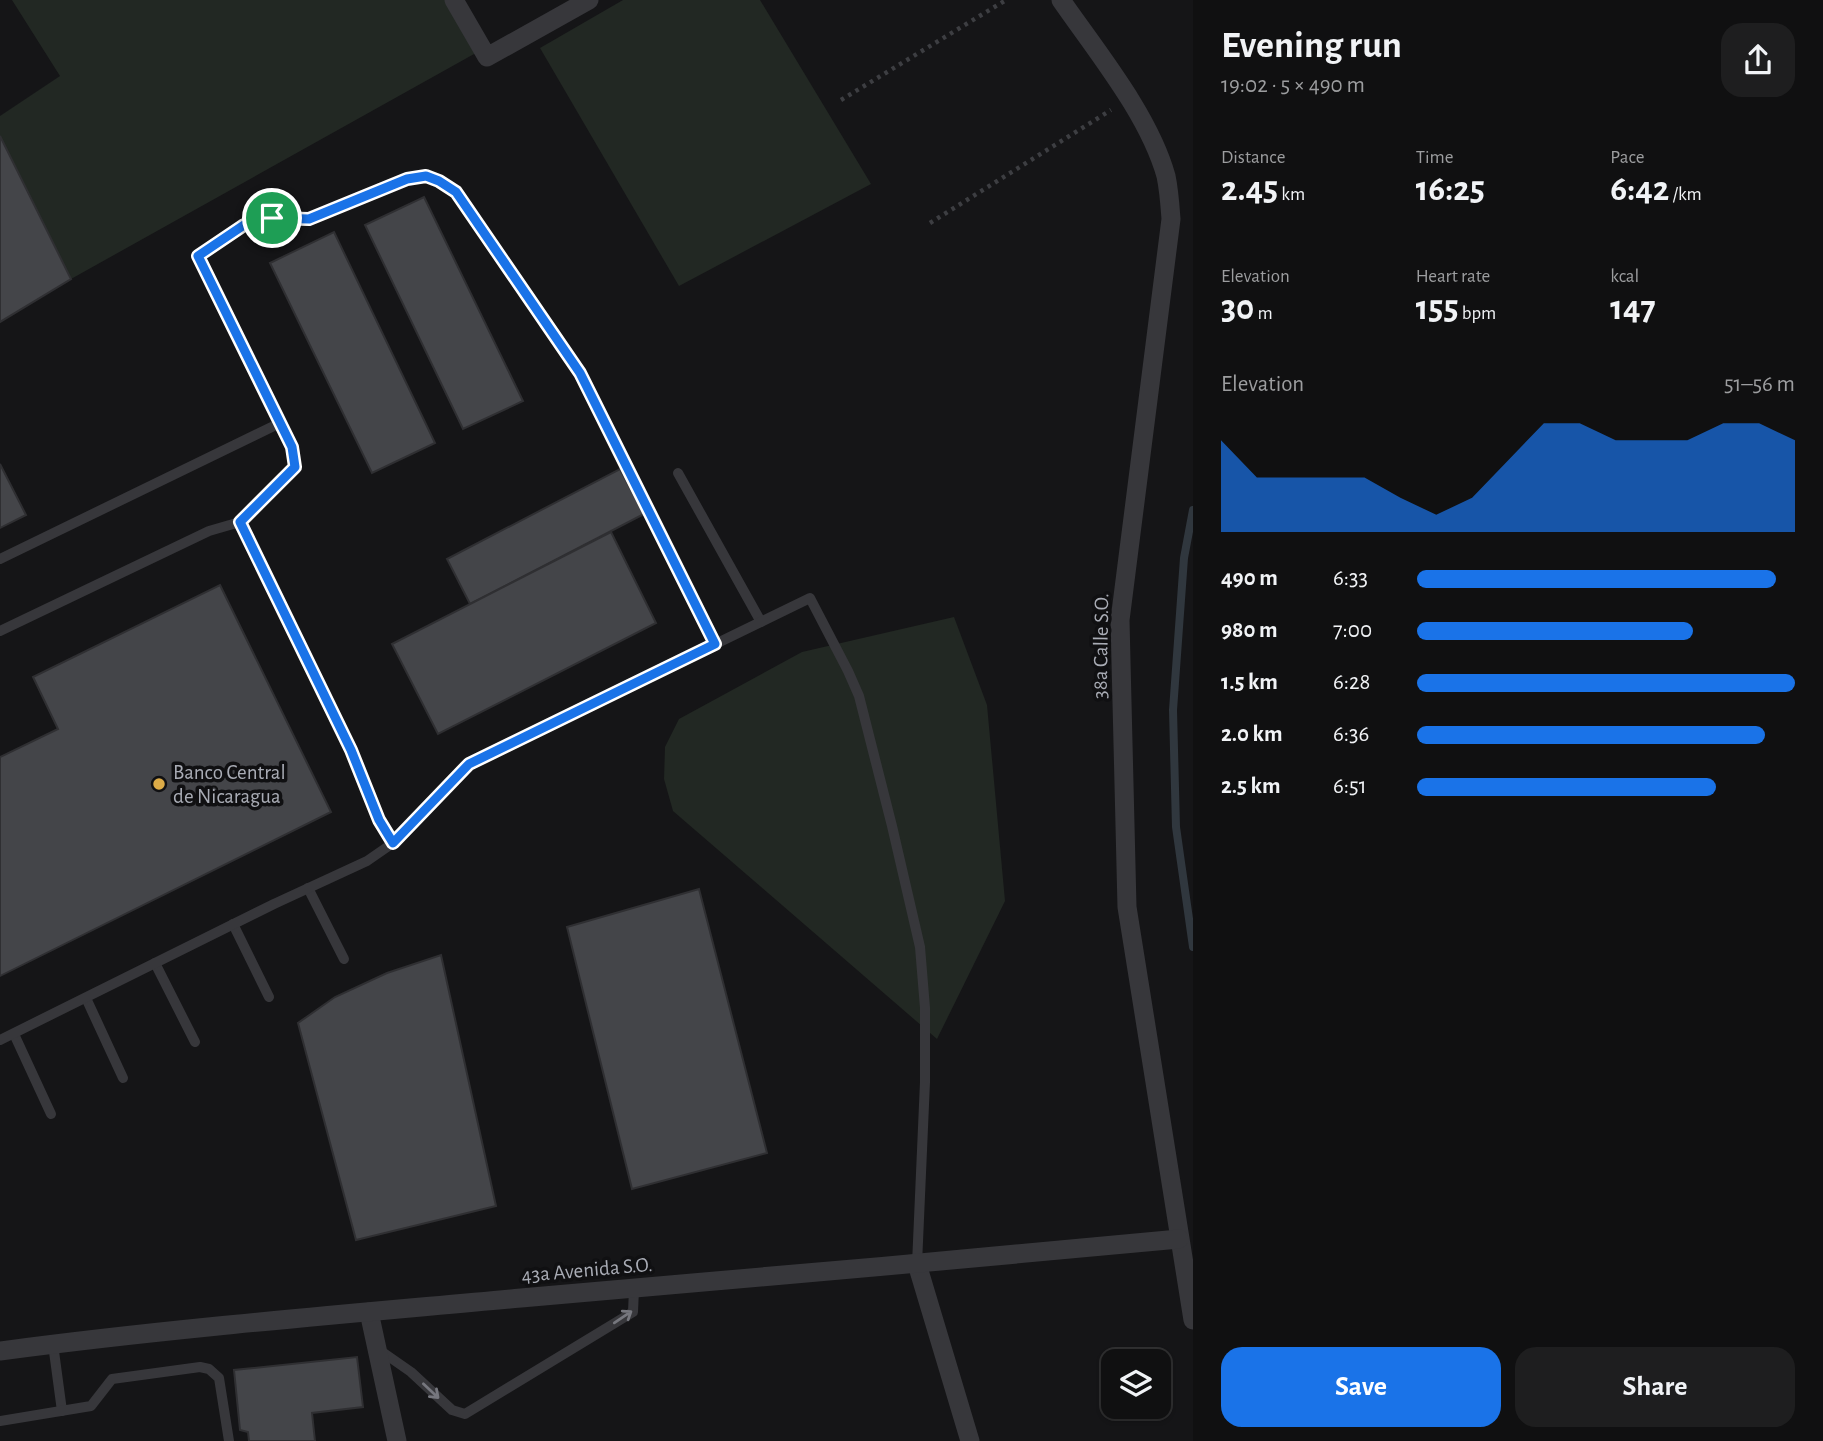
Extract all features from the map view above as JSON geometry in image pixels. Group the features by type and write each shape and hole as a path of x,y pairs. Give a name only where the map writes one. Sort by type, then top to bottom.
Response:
{"street":[{"path":"454,0 487,57 589,0"},
{"name":"38a Calle S.O.","path":"1061,0 1129,98 1153,144 1166,177 1171,219 1120,620 1126,907 1193,1320"},
{"name":"43a Avenida S.O.","path":"0,1351 369,1312 1179,1239"},
{"path":"917,1264 970,1441"},
{"path":"369,1312 397,1441"}],"lane":[{"path":"0,631 209,531 240,522 295,467 292,447 198,256 244,225 272,218 309,219 407,179 426,176 456,192 580,373 715,644"},
{"path":"0,559 280,423"},
{"path":"678,473 761,622"},
{"path":"240,522 351,750 379,820 393,843"},
{"path":"0,1040 367,860 393,843 469,764 810,598 859,696 920,947 925,1009 925,1082 917,1264"},
{"path":"308,888 344,959"},
{"path":"233,924 269,997"},
{"path":"155,963 195,1042"},
{"path":"86,998 124,1078"},
{"path":"13,1034 51,1114"},
{"path":"377,1349 411,1372 452,1410 465,1414 633,1312 634,1289"},
{"path":"54,1344 62,1410"},
{"path":"0,1421 91,1406 112,1379 200,1367 209,1369 219,1378 229,1441"}],"path":[{"path":"841,100 1006,0"},
{"path":"930,223 1129,98"}],"shaded area":[{"path":"12,0 454,0 483,49 71,279 0,136 0,116 60,76"},
{"path":"623,0 760,0 871,184 679,286 540,48"},
{"path":"954,617 987,705 1005,901 937,1039 673,811 664,779 665,747 679,719 802,652"}],"building":[{"path":"0,136 71,279 0,322"},
{"path":"424,197 523,401 463,429 365,225"},
{"path":"334,232 435,443 372,473 270,263"},
{"path":"0,464 26,515 0,528"},
{"path":"620,469 644,514 470,604 447,559"},
{"path":"611,532 656,623 438,734 392,644"},
{"name":"Banco Central de Nicaragua","path":"220,585 331,812 0,976 0,757 58,729 33,677"},
{"path":"699,889 767,1153 632,1189 567,927"},
{"path":"441,955 496,1206 356,1240 298,1023 335,997 387,973"},
{"path":"357,1357 363,1407 312,1413 315,1441 249,1441 248,1432 240,1430 234,1370"}],"waterway":[{"path":"1193,510 1184,558 1173,710 1176,827 1193,947"}],"place":[{"name":"Banco Central de Nicaragua","path":"159,784"}],"route":[{"path":"426,176 456,192 580,373 715,644 469,764 393,843 379,820 351,750 240,522 295,467 292,447 198,256 244,225 272,218 309,219 407,179 426,176"}]}
